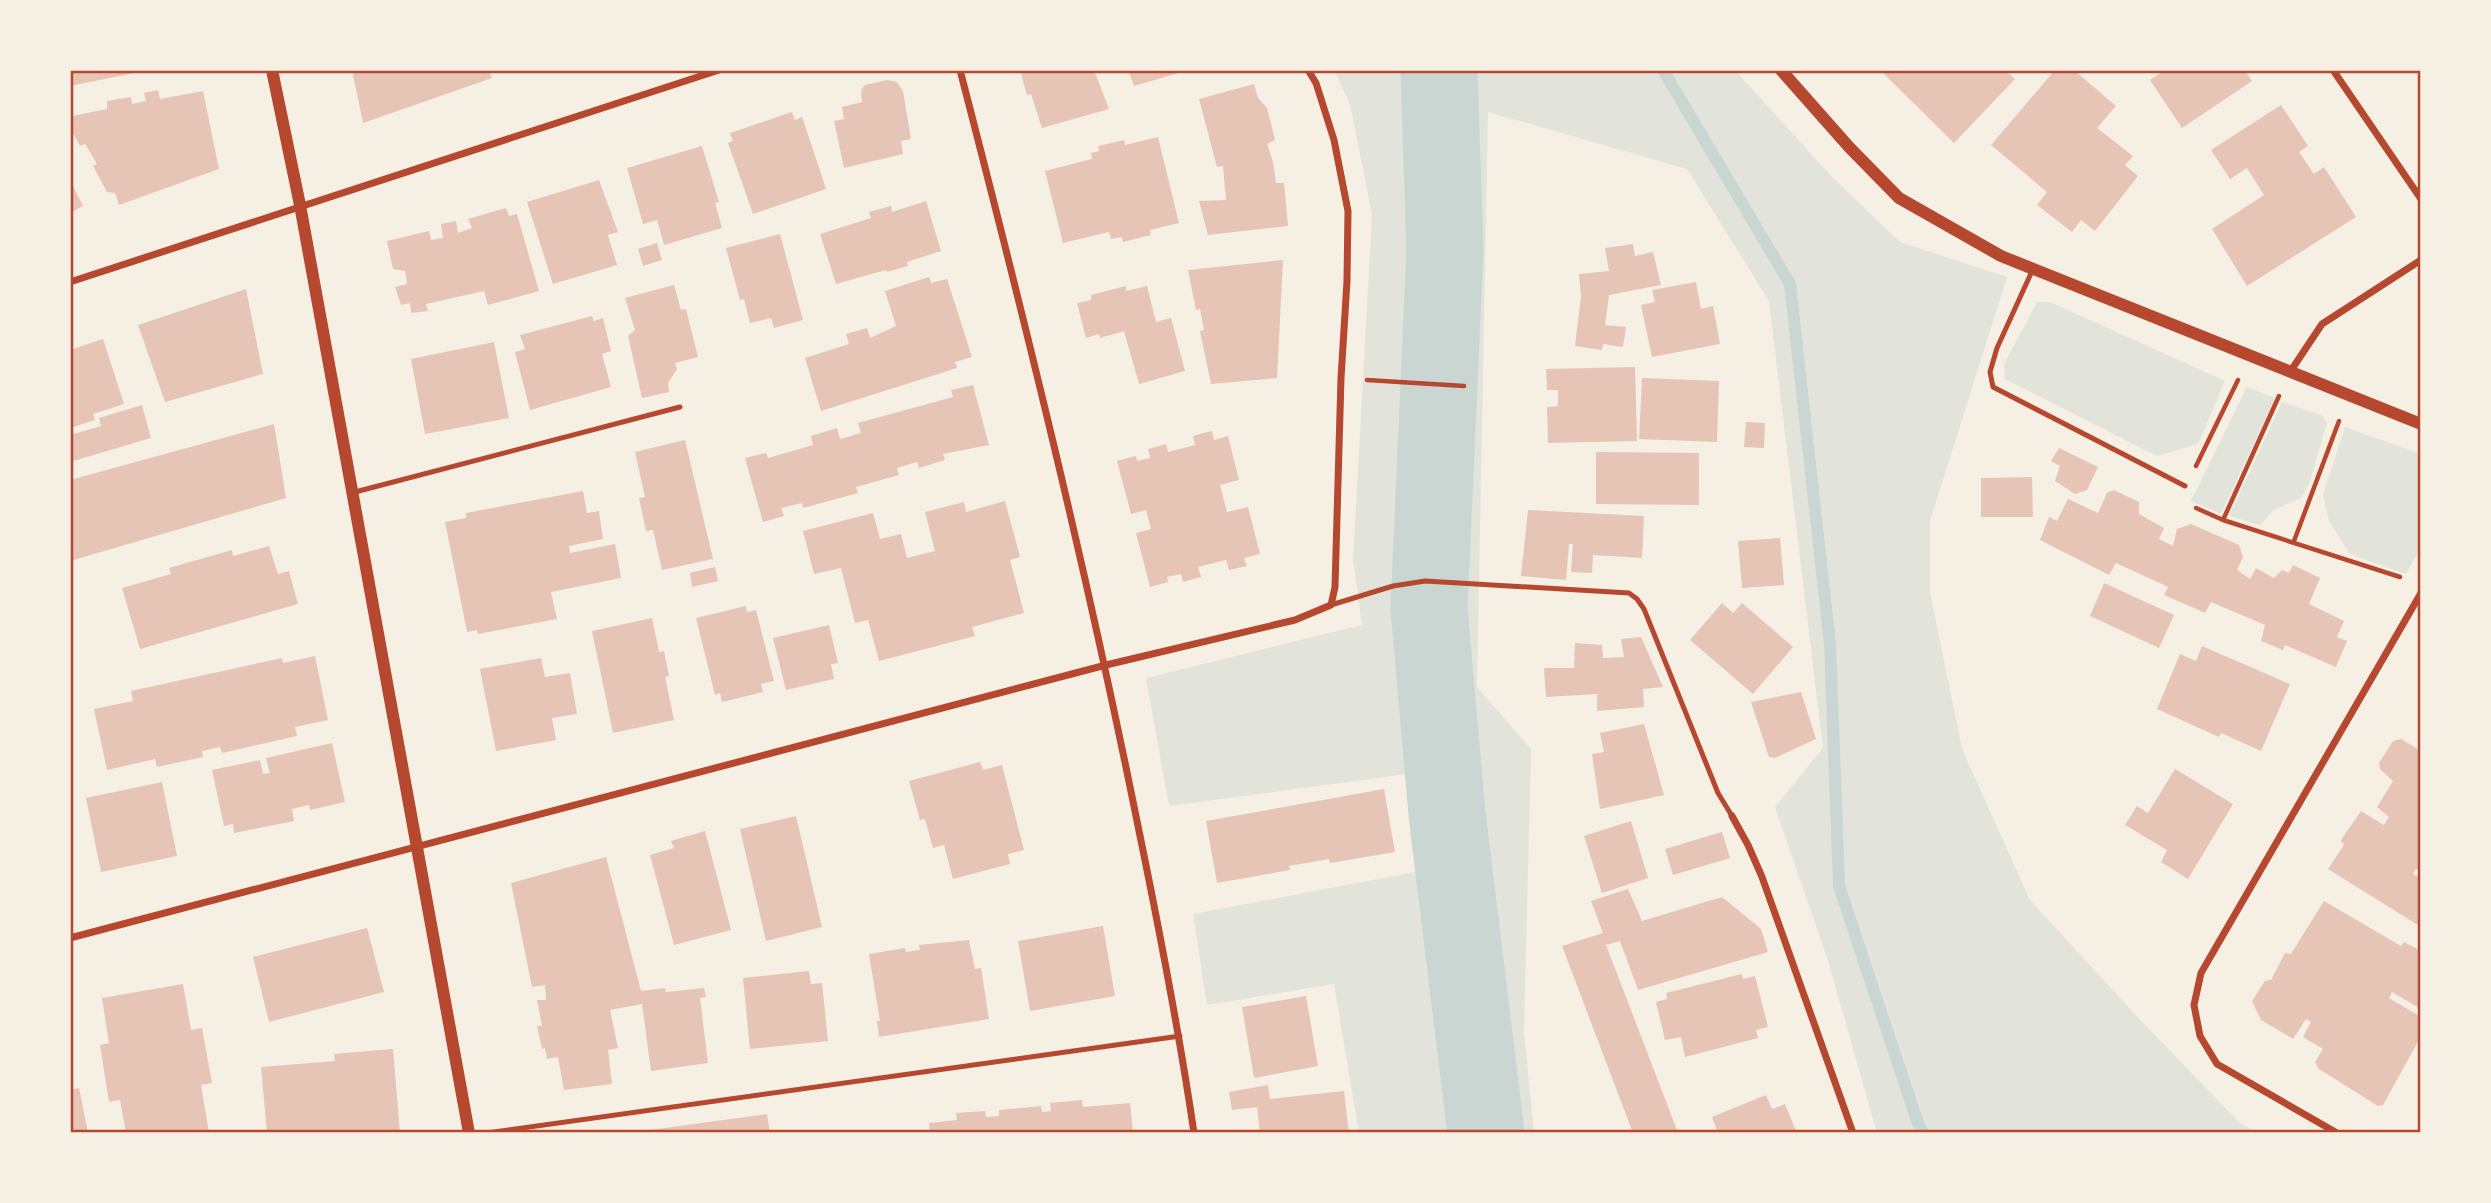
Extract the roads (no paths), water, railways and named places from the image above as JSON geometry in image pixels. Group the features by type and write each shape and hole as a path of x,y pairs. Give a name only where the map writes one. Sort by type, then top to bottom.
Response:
{"street":[{"path":"272,70 300,205 469,1133"},
{"path":"70,282 719,70"},
{"path":"960,70 1034,358 1106,666 1180,1036 1194,1133"},
{"path":"70,938 1106,666 1294,620 1331,605 1335,587 1340,378 1348,281 1348,211 1334,140 1316,83 1308,70"},
{"path":"1781,70 1849,147 1899,198 2001,256 2421,424"},
{"path":"2333,70 2421,199"},
{"path":"2289,373 2322,324 2421,260"},
{"path":"2337,1133 2217,1064 2200,1036 2194,1005 2201,972 2421,593"},
{"path":"1732,816 1762,877 1853,1133"}],"lane":[{"path":"2033,269 1997,348 1990,372 1993,387 2185,486"},
{"path":"352,493 680,407"},
{"path":"1331,605 1394,586 1425,581 1629,593 1644,609 1718,793 1732,816"},
{"path":"487,1133 1180,1036"}],"waterway":[{"path":"1439,70 1445,250 1429,608 1447,814 1486,1133"},
{"path":"1663,70 1790,284 1830,644 1839,886 1923,1133"}]}
